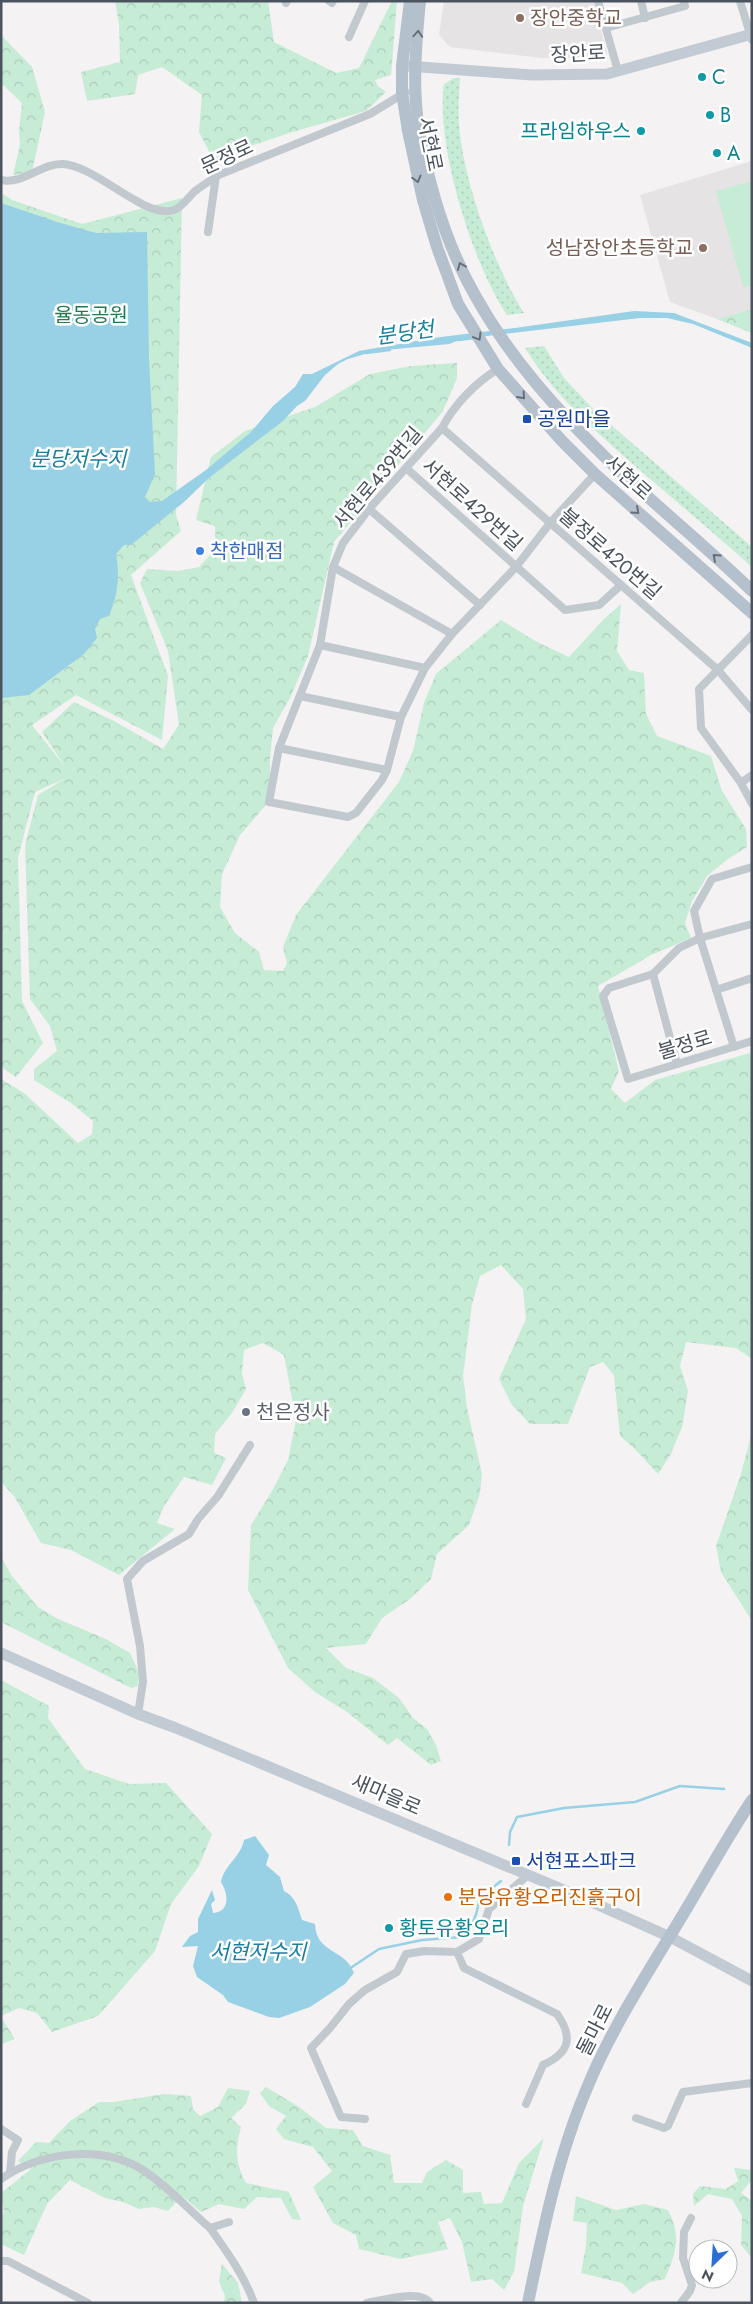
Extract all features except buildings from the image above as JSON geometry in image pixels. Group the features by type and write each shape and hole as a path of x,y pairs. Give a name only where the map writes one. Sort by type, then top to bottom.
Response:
{"main road":[{"name":"서현로","path":"410,1 402,66 402,92 412,158 449,284 465,316 494,364 562,441 595,474 752,613"},
{"name":"서현로","path":"420,1 416,66 419,128 434,192 459,262 484,309 509,349 557,408 607,459 752,591"},
{"name":"돌마로","path":"528,2303 556,2181 570,2133 587,2087 626,2010 711,1864 752,1800"}],"street":[{"path":"329,1 332,3 333,1"},
{"path":"349,37 365,1"},
{"path":"598,1 618,71"},
{"path":"641,1 645,18"},
{"path":"606,28 685,6 684,1"},
{"path":"740,1 751,36"},
{"name":"장안로","path":"402,66 532,75 607,74 751,36"},
{"path":"402,92 417,91"},
{"name":"문정로","path":"1,180 7,182 21,179 46,167 64,164 101,179 157,211 175,210 216,176 370,114 402,92"},
{"path":"208,232 216,176"},
{"name":"서현로439번길","path":"270,802 279,748 320,645 333,567 343,543 370,509 442,428 447,418 494,364"},
{"name":"불정로420번길","path":"442,428 718,670 752,710"},
{"name":"서현로429번길","path":"406,468 516,567"},
{"name":"서현로429번길","path":"270,802 348,817 356,813 368,800 387,770 401,717 425,668 452,634 516,567 550,523 595,474"},
{"path":"370,509 480,605"},
{"path":"333,567 452,634"},
{"path":"516,567 565,610 599,605 621,585"},
{"path":"752,635 699,689 700,728 741,783 752,804"},
{"path":"320,645 425,668"},
{"path":"300,696 401,717"},
{"path":"279,748 387,770"},
{"path":"741,783 752,775"},
{"path":"734,1047 700,938 694,911 712,880 752,867"},
{"path":"677,1064 652,974 678,948 700,938 752,924"},
{"name":"불정로","path":"652,974 609,988 603,996 628,1079 752,1042"},
{"path":"716,990 752,978"},
{"path":"138,1714 142,1682 140,1646 128,1579 143,1561 189,1534 198,1519 218,1496 250,1445"},
{"name":"새마을로","path":"1,1654 138,1714 528,1875 670,1937 752,1981"},
{"path":"366,2119 341,2117 311,2048 354,1999 365,1990 397,1972 406,1954 426,1951 457,1952 479,1939 489,1909 528,1875"},
{"path":"457,1952 464,1968 558,2014 565,2024 568,2034 566,2048 553,2060 543,2065 526,2104"},
{"path":"636,2118 664,2128 668,2126 683,2092 752,2083"},
{"path":"1,2129 18,2140 12,2152 10,2173"},
{"path":"1,2179 10,2173 44,2159 74,2154 111,2158 142,2169 210,2228 234,2261 248,2286 254,2303"},
{"path":"681,2303 692,2285 683,2252 684,2232 691,2218"},
{"path":"210,2228 229,2222"},
{"path":"1,2261 8,2261 88,2303"},
{"path":"367,2303 418,2295 427,2298 430,2303"}],"shaded area":[{"name":"장안중학교","path":"444,1 594,1 607,54 602,57 542,58 450,47 439,35"},
{"name":"성남장안초등학교","path":"752,161 752,309 717,319 670,302 640,195"}],"green space":[{"path":"115,1 268,1 274,42 336,73 359,68 392,1 397,1 391,75 375,80 378,86 386,92 366,111 289,133 213,159 199,132 202,95 162,67 138,75 135,94 87,101 81,72 120,62 119,24"},
{"path":"1,35 32,67 45,112 32,172 13,175 20,145 19,131 22,103 1,83"},
{"path":"454,78 460,78 459,124 473,196 491,247 524,313 507,315 494,293 470,236 459,203 445,138 443,109 444,84"},
{"path":"752,181 752,285 743,287 716,191"},
{"name":"율동공원","path":"1,193 12,200 82,224 182,198 176,515 181,531 131,575 168,676 162,740 76,695 32,725 66,768 42,732 74,702 114,721 163,749 179,725 168,651 140,583 147,569 178,571 199,567 216,549 215,526 196,520 211,457 245,431 315,407 370,374 411,366 457,363 457,378 443,411 334,542 308,656 291,696 273,728 270,789 265,806 240,835 222,874 220,907 235,933 259,952 264,970 283,971 287,963 283,947 296,915 399,782 413,751 424,703 436,674 501,620 537,642 569,657 604,619 621,604 617,651 629,670 644,673 646,714 657,736 711,756 722,791 746,829 747,847 707,876 692,901 685,923 691,938 651,955 598,986 619,1071 611,1089 625,1103 655,1080 750,1053 752,1061 752,1359 736,1348 686,1342 680,1366 688,1391 682,1427 671,1454 658,1474 620,1436 614,1375 603,1362 590,1367 568,1424 530,1424 512,1405 499,1379 526,1319 523,1289 501,1265 480,1276 472,1304 463,1376 467,1408 482,1474 480,1493 469,1525 437,1554 431,1579 410,1599 382,1618 366,1644 326,1648 346,1668 373,1678 399,1698 413,1718 427,1729 436,1745 441,1761 431,1765 397,1738 388,1745 347,1712 315,1692 288,1668 248,1590 251,1525 288,1460 296,1420 284,1355 263,1343 244,1350 242,1374 246,1389 232,1413 215,1434 214,1453 226,1458 212,1485 184,1477 164,1506 157,1523 175,1529 119,1575 71,1550 41,1543 14,1496 1,1482 1,1079 24,1093 78,1143 92,1134 93,1121 71,1103 34,1080 34,1069 57,1051 50,1026 30,999 25,845 38,795 66,778 35,792 18,858 22,1001 43,1043 16,1077 1,1067"},
{"path":"752,309 752,333 717,319"},
{"path":"544,346 564,378 595,411 752,547 752,567 618,451 575,411 549,381 525,348"},
{"path":"752,1432 752,1621 721,1572 716,1546 741,1474"},
{"path":"1,1557 12,1576 38,1607 58,1619 106,1639 130,1653 139,1673 138,1686 131,1688 1,1622"},
{"path":"1,1680 49,1706 48,1718 85,1769 129,1784 166,1783 212,1834 199,1866 171,1904 155,1951 98,2016 52,2032 37,2013 19,2008 1,2016"},
{"path":"1,2017 15,2039 1,2044"},
{"path":"266,2087 299,2107 326,2128 353,2130 363,2146 390,2155 394,2183 422,2183 427,2172 446,2160 463,2170 463,2193 481,2192 484,2204 502,2203 519,2163 544,2138 523,2206 514,2272 504,2290 492,2279 471,2282 462,2242 450,2218 438,2222 448,2249 401,2259 359,2249 356,2235 333,2223 313,2187 332,2171 313,2147 284,2139 276,2129 286,2116 269,2106 260,2093"},
{"path":"228,2088 250,2091 246,2104 231,2118 241,2127 237,2156 246,2183 289,2192 301,2220 292,2219 281,2198 257,2197 244,2209 219,2204 201,2212 182,2196 168,2211 154,2207 139,2209 123,2202 105,2198 70,2180 47,2204 24,2255 1,2244 1,2216 4,2212 1,2193 31,2169 18,2161 36,2142 49,2143 70,2121 99,2102 114,2102 164,2094 191,2096 193,2109 200,2116 218,2107"},
{"path":"734,2168 752,2170 752,2180 741,2193 752,2201 752,2258 741,2245 742,2216 732,2199 708,2194 694,2206 693,2194 700,2186 726,2189 738,2181"},
{"path":"576,2196 616,2210 644,2204 668,2210 675,2229 676,2244 665,2279 650,2282 633,2294 622,2283 581,2273 586,2246 587,2223 573,2221"},
{"path":"222,2264 238,2283 242,2303 224,2303 225,2296 219,2281"}],"water":[{"name":"분당저수지","path":"1,203 96,233 147,232 149,359 155,474 145,497 150,502 162,501 206,470 251,432 273,406 295,387 303,374 312,374 359,351 433,338 634,311 674,313 752,343 752,348 693,324 667,318 640,318 462,339 449,344 375,351 348,359 338,364 325,375 305,401 297,406 283,421 210,477 184,502 131,545 124,545 116,554 117,585 112,608 109,616 100,619 95,629 97,638 84,654 29,695 1,698"},
{"name":"서현저수지","path":"255,1836 269,1855 266,1865 280,1877 284,1891 294,1900 302,1920 315,1924 320,1941 344,1959 354,1973 345,1984 310,2007 279,2018 269,2017 228,2002 223,1995 197,1977 193,1966 198,1946 182,1947 190,1936 198,1932 198,1919 212,1890 215,1900 211,1904 213,1913 219,1912 225,1906 226,1896 221,1882 225,1871 240,1851 244,1840"}],"waterway":[{"name":"분당천","path":"458,340 475,338"},
{"name":"분당천","path":"366,353 390,350"},
{"path":"509,1845 510,1832 517,1817 564,1808 635,1802 680,1786 724,1789"},
{"path":"352,1967 379,1949 422,1940 462,1937 474,1919 479,1898 501,1881"}],"place":[{"name":"장안중학교","path":"520,18"},
{"name":"C","path":"702,77"},
{"name":"B","path":"710,115"},
{"name":"프라임하우스","path":"641,131"},
{"name":"A","path":"717,153"},
{"name":"성남장안초등학교","path":"703,248"},
{"name":"공원마을","path":"527,419"},
{"name":"착한매점","path":"200,551"},
{"name":"천은정사","path":"246,1412"},
{"name":"서현포스파크","path":"516,1861"},
{"name":"분당유황오리진흙구이","path":"448,1897"},
{"name":"황토유황오리","path":"389,1928"}]}
